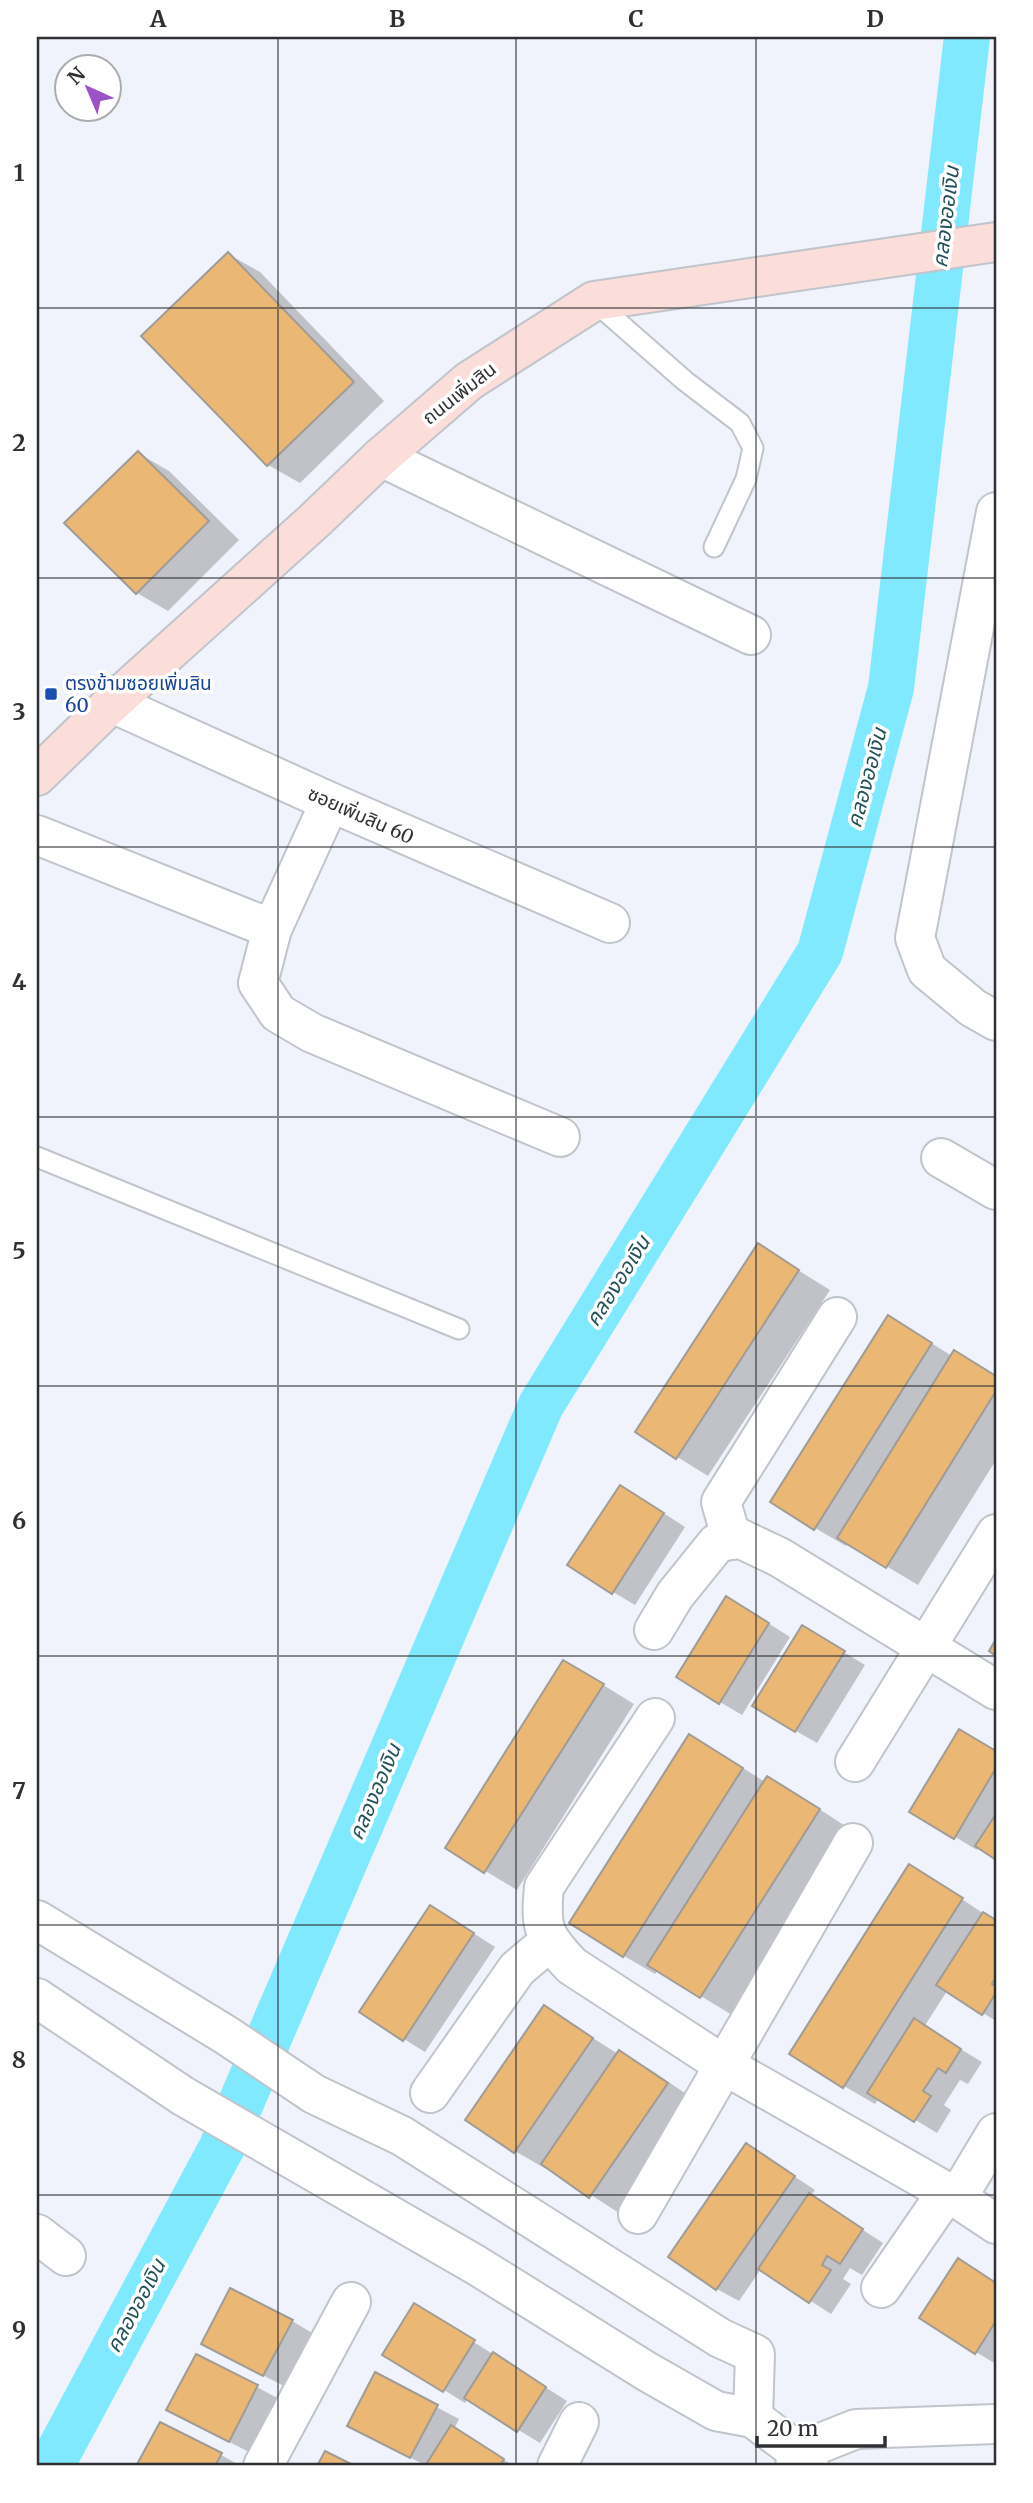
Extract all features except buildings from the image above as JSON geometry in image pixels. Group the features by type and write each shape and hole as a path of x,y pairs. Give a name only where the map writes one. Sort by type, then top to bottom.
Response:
{"street":[{"name":"ถนนเพิ่มสิน","path":"37,776 112,703 381,457 469,381 594,301 996,242"},
{"path":"381,457 751,635"},
{"path":"996,512 915,938 927,970 973,1008 996,1021"},
{"name":"ซอยเพิ่มสิน 60","path":"112,703 330,802 610,923"},
{"path":"330,802 272,929 258,983 278,1013 312,1033 560,1137"},
{"path":"37,835 272,929"},
{"path":"941,1158 996,1190"},
{"path":"732,1540 721,1502 837,1317"},
{"path":"855,1762 996,1534"},
{"path":"654,1630 675,1595 717,1543 740,1538 779,1558 996,1690"},
{"path":"655,1718 544,1887 540,1919 551,1945 572,1966 724,2065 952,2195 996,2224"},
{"path":"638,2214 853,1843"},
{"path":"37,1920 226,2035 314,2094 402,2136 720,2338 755,2354 753,2418"},
{"path":"430,2093 517,1969 537,1952 551,1945"},
{"path":"37,1998 183,2096 476,2265 646,2371 716,2411 753,2418 801,2462 856,2429 996,2424"},
{"path":"881,2288 996,2133"},
{"path":"263,2466 351,2302"},
{"path":"557,2466 579,2422"}],"lane":[{"path":"594,301 685,382 740,423 753,448 746,479 714,547"},
{"path":"37,1157 459,1329"}],"waterway":[{"name":"คลองออเงิน","path":"51,2466 222,2147 541,1405 820,952 891,688 967,37"}],"place":[{"name":"ตรงข้ามซอยเพิ่มสิน 60","path":"51,694"}]}
